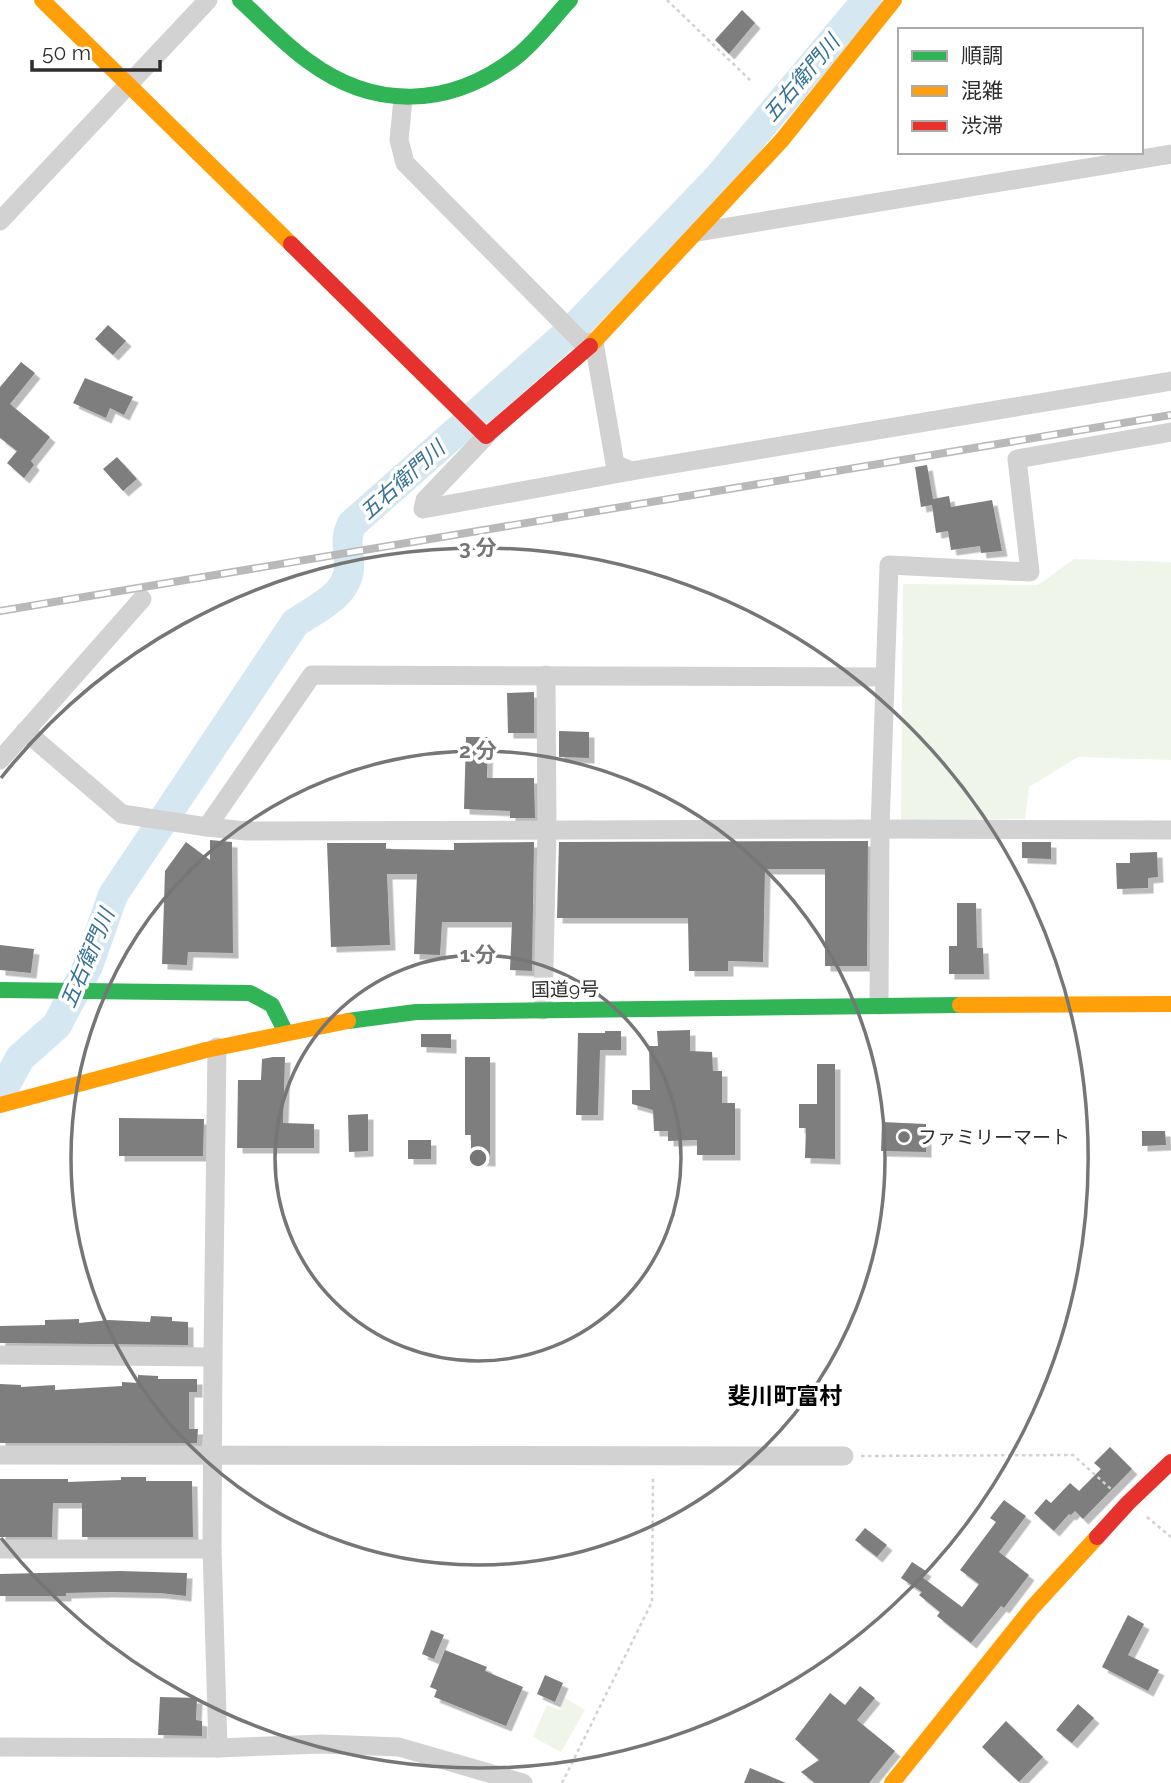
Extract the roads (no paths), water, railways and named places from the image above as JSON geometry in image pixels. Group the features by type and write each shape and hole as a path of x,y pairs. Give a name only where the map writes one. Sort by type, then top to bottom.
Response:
{"main road":[{"path":"42,0 486,436 594,342 698,232 782,140 894,0"},
{"path":"240,0 309,62 356,89 403,99 438,95 474,83 515,58 570,0"},
{"path":"0,990 250,993 272,1005 285,1031"},
{"name":"国道9号","path":"0,1105 285,1031 363,1017 416,1012 879,1005 1142,1003 1171,1006"},
{"path":"900,1780 1032,1608 1128,1503 1171,1462"}],"street":[{"path":"0,220 208,0"},
{"path":"403,99 400,141 405,163 583,343 594,342 615,464 631,471"},
{"path":"698,232 1171,154"},
{"path":"486,436 425,500 423,509 631,471 1171,381"},
{"path":"879,1005 880,829 889,565 1030,572 1017,459 1171,432"},
{"path":"0,760 142,599"},
{"path":"206,827 312,674 884,677"},
{"path":"543,1010 547,831 546,676"},
{"path":"25,731 122,814 246,831 1171,830"},
{"path":"217,1047 212,1549 218,1748"},
{"path":"0,1355 213,1357"},
{"path":"0,1455 844,1456"},
{"path":"0,1549 212,1549"},
{"path":"0,1747 218,1748 322,1744 399,1747 523,1783"}],"waterway":[{"name":"五右衛門川","path":"0,1095 20,1058 57,1025 88,966 113,895 295,623 332,598 345,582 349,561 348,538 352,524 577,325 718,178 867,0"}],"railway":[{"path":"0,611 1171,415"}],"place":[{"name":"ファミリーマート","path":"904,1137"}],"district":[{"name":"斐川町富村","path":"785,1395"}]}
